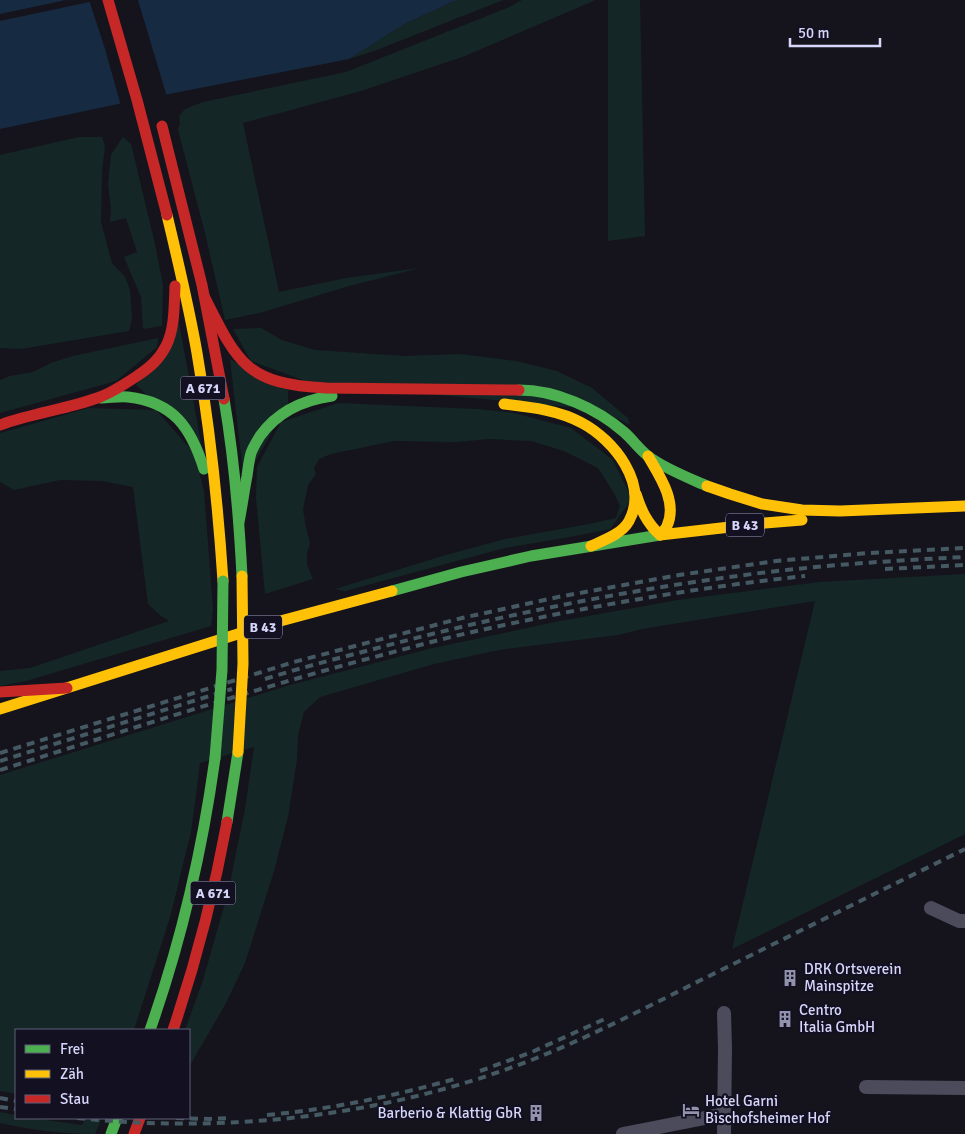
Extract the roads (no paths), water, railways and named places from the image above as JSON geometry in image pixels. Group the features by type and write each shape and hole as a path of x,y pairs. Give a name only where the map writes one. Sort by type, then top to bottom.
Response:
{"main road":[{"name":"A 671","path":"108,0 148,138 194,334 212,451 220,526 223,581 222,688 216,758 210,799 195,880 173,964 150,1029"},
{"name":"A 671","path":"160,116 205,298 224,400 239,522 242,576 243,646 241,708 238,752 229,812 216,881 193,970 173,1029"},
{"path":"94,399 126,384 150,368 162,353 169,338 173,320 176,252"},
{"path":"205,298 236,354 248,366 267,378 287,384 310,387 525,390 541,392 572,401 600,415 626,433 648,456 662,479 670,513 667,526 660,536 651,527 640,508 632,481 621,458 613,447 594,430 560,415 514,405 452,398 337,396 313,398 291,407 272,421 260,436 251,453 239,522"},
{"path":"0,425 40,412 94,399 127,397 149,401 166,408 181,420 194,440 201,457 220,526"},
{"path":"648,456 676,472 708,486 767,505 817,511 896,509"},
{"path":"591,546 612,537 629,522 634,510 636,494"},
{"name":"B 43","path":"0,709 274,624 461,572 531,556 660,536 765,523 830,518 896,509 965,506"},
{"name":"B 43","path":"830,518 965,516"},
{"path":"0,692 67,688"},
{"path":"111,1134 118,1119"},
{"path":"134,1134 140,1119"}],"street":[{"path":"931,908 959,921 965,921"},
{"path":"724,1013 724,1134"},
{"path":"866,1087 965,1088"},
{"path":"623,1134 724,1114"}],"water":[{"path":"0,0 66,0 0,14"},
{"path":"99,0 457,0 406,23 349,59 0,129 0,21"}],"railway":[{"path":"0,753 294,662 462,618 558,597 679,575 776,561 869,553 965,548"},
{"path":"265,679 420,637 522,613 674,585 824,566 965,557"},
{"path":"885,569 965,565"},
{"path":"0,770 272,686 455,636 552,615 636,600 720,586 805,576"},
{"path":"0,761 232,689"},
{"path":"92,1119 193,1124 309,1116 423,1095 479,1079 534,1059 599,1031 965,849"},
{"path":"480,1071 532,1052 609,1017"},
{"path":"267,1115 363,1101 411,1091 458,1078"},
{"path":"0,1098 15,1101"},
{"path":"0,1107 15,1109"},
{"path":"190,1118 230,1118"}],"place":[{"name":"DRK Ortsverein Mainspitze","path":"790,978"},
{"name":"Centro Italia GmbH","path":"785,1019"},
{"name":"Hotel Garni Bischofsheimer Hof","path":"691,1110"},
{"name":"Barberio & Klattig GbR","path":"536,1113"}]}
